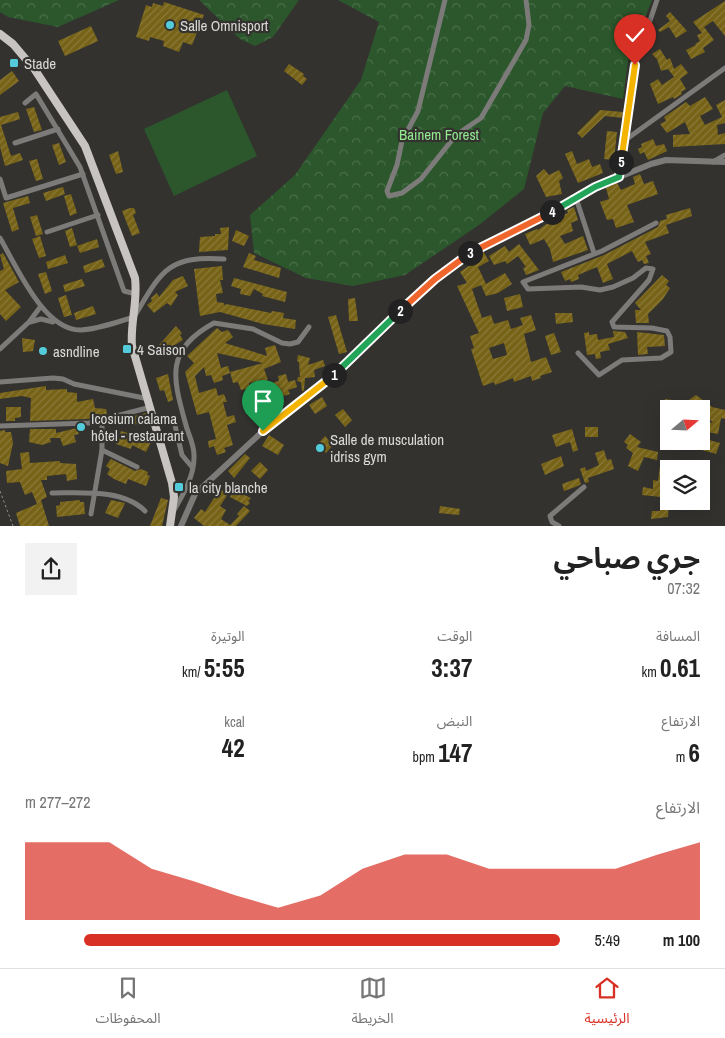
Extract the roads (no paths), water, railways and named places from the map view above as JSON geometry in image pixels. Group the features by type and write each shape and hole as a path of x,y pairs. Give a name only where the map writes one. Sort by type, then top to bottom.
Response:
{"main road":[{"path":"0,34 14,44 34,70 85,146 135,278 136,294 131,331 132,346 172,483 173,512 170,526"}],"street":[{"path":"445,0 418,111 402,142 397,165 387,191 389,196 402,193 421,179 456,135 481,118 526,40 529,25 526,0"},
{"path":"619,177 635,65 657,0"},
{"path":"624,141 725,68"},
{"path":"25,103 36,94 58,129 83,174 124,291 136,294"},
{"path":"15,143 58,129"},
{"path":"713,162 725,154"},
{"path":"181,526 195,494 263,431 321,386 435,279 465,255 619,177 666,160 725,162"},
{"path":"0,179 6,198 83,174"},
{"path":"576,198 594,253"},
{"path":"46,232 98,214"},
{"path":"578,353 599,375 622,360 660,358 671,352 670,337 667,331 644,327 614,327 612,322 649,280 653,272 651,267 646,268 633,278 614,288 600,290 581,287 525,288 524,282 594,253 656,223"},
{"path":"0,238 48,316 67,329 80,330 134,317 157,278 169,268 180,261 224,259"},
{"path":"0,349 30,322 41,306"},
{"path":"30,322 41,319 57,323"},
{"path":"173,512 187,487 194,450 175,380 176,360 185,347 214,323 253,329 282,343 290,344 298,342 309,327"},
{"path":"0,382 63,378 74,384 150,403"},
{"path":"0,426 89,423 150,403"},
{"path":"173,417 182,455 192,467"},
{"path":"91,514 102,450 102,420"},
{"path":"102,450 136,466"},
{"path":"559,526 552,522 550,516 584,487"},
{"path":"52,493 96,493 138,503 145,511"}],"place":[{"name":"Salle Omnisport","path":"170,25"},
{"name":"Stade","path":"14,63"},
{"name":"4 Saison","path":"127,349"},
{"name":"asndline","path":"43,351"},
{"name":"Icosium calama hôtel - restaurant","path":"81,427"},
{"name":"Salle de musculation idriss gym","path":"320,448"},
{"name":"la city blanche","path":"179,487"}],"park label":[{"name":"Bainem Forest","path":"439,134"}]}
